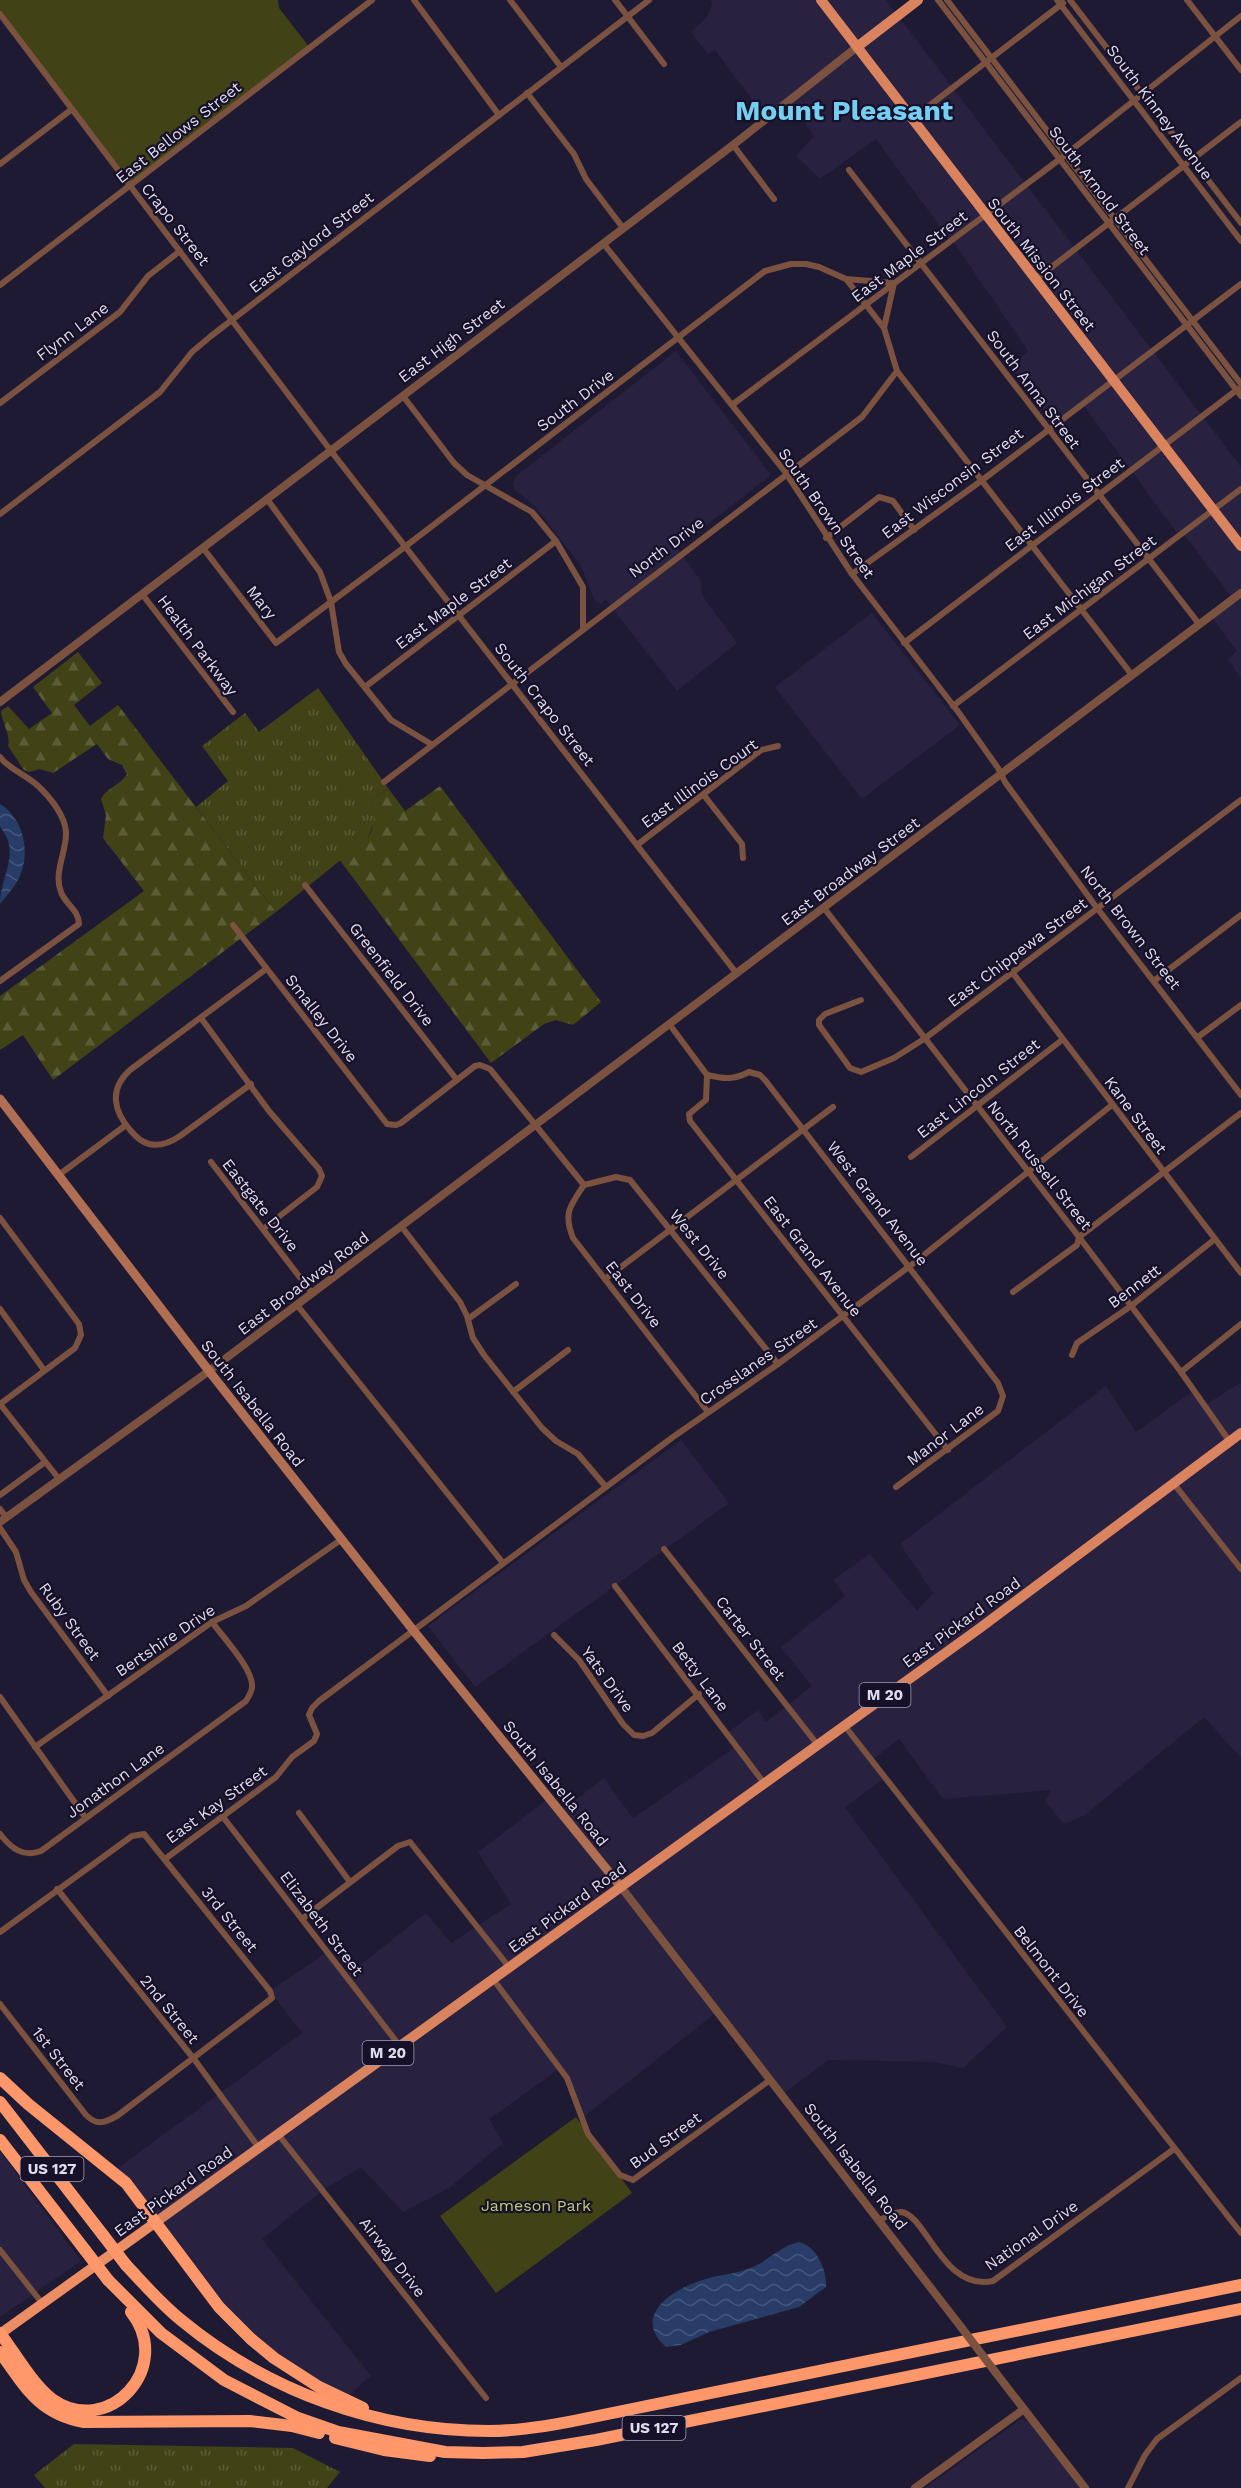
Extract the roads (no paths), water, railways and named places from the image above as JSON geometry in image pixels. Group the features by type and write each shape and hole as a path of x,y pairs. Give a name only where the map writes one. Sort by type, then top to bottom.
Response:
{"highway":[{"path":"0,2078 42,2116 112,2169 142,2201 219,2307 274,2358 343,2400 414,2426"},
{"name":"US 127","path":"0,2102 126,2265 179,2319 212,2344 278,2383 333,2406 414,2426 490,2431 555,2425 1241,2285"},
{"name":"US 127","path":"0,2140 108,2280 161,2333 202,2365 245,2392 298,2418 349,2434 445,2452 523,2452 576,2444 1241,2309"},
{"name":"East Pickard Road","path":"0,2333 156,2222"},
{"path":"0,2333 51,2398 71,2408 105,2407 129,2392 143,2370 145,2360 146,2348 141,2328 118,2290"},
{"path":"0,2352 38,2402 47,2410 69,2420 273,2423 312,2431 351,2443 417,2455 457,2458 483,2453"}],"main road":[{"name":"South Mission Street","path":"821,0 1241,546"},
{"name":"East High Street","path":"857,47 918,0"},
{"name":"South Isabella Road","path":"0,1099 60,1174 209,1371 413,1630 621,1887"},
{"name":"M 20","path":"1174,1484 1241,1433"},
{"name":"East Pickard Road","path":"156,2222 980,1628 1174,1484"}],"street":[{"name":"East Bellows Street","path":"0,285 372,0"},
{"path":"414,0 499,114"},
{"path":"510,0 561,67"},
{"path":"615,0 664,64"},
{"name":"East Gaylord Street","path":"0,514 160,392 192,352 232,320 649,0"},
{"name":"South Arnold Street","path":"938,0 989,61 1240,389"},
{"name":"South Arnold Street","path":"947,0 989,61"},
{"path":"912,120 1059,3 1069,0"},
{"name":"South Kinney Avenue","path":"1069,0 1241,223"},
{"path":"1187,0 1241,70"},
{"name":"South Kinney Avenue","path":"1059,3 1241,241"},
{"name":"Crapo Street","path":"0,14 331,451"},
{"name":"East Maple Street","path":"732,405 986,216 1241,16"},
{"name":"East High Street","path":"0,702 733,145 857,47"},
{"path":"527,93 574,154 586,179 623,228"},
{"path":"0,164 72,109"},
{"path":"1036,279 1241,122"},
{"path":"733,145 774,199"},
{"name":"South Anna Street","path":"849,170 1199,624"},
{"name":"South Brown Street","path":"603,243 786,473 804,498 826,538 953,706 1001,774"},
{"name":"Flynn Lane","path":"0,403 120,312 148,276 180,251"},
{"name":"South Drive","path":"306,620 680,338 765,271 776,267 806,264 819,267 846,279 867,304"},
{"path":"846,279 894,283 884,328"},
{"name":"East Wisconsin Street","path":"852,574 981,481 1241,284"},
{"path":"867,304 884,328 897,371 1132,675"},
{"name":"North Drive","path":"384,782 862,417 897,371"},
{"name":"East Illinois Street","path":"904,643 1240,389"},
{"path":"403,396 454,463 467,475 532,512 556,541 584,587 583,628"},
{"name":"South Crapo Street","path":"331,451 737,974"},
{"name":"East Michigan Street","path":"953,706 1241,489"},
{"path":"826,538 879,497 893,501 914,530"},
{"path":"267,499 320,572 331,602 339,652 391,720 431,744"},
{"name":"East Maple Street","path":"365,687 556,541"},
{"name":"Mary","path":"203,548 276,643 306,620"},
{"name":"East Broadway Street","path":"475,1171 1241,593"},
{"name":"Health Parkway","path":"142,594 233,712"},
{"name":"East Illinois Court","path":"637,845 761,750 778,746"},
{"path":"0,757 6,765 37,785 64,818 66,834 59,878 61,893 76,913 79,924 0,981"},
{"name":"North Brown Street","path":"1001,774 1098,909 1155,980 1241,1095"},
{"path":"704,794 742,844 743,858"},
{"name":"East Chippewa Street","path":"861,1000 825,1014 819,1020 819,1025 850,1068 861,1072 894,1058 924,1039 1241,800"},
{"name":"Greenfield Drive","path":"305,885 457,1080"},
{"name":"North Russell Street","path":"824,908 1079,1237 1181,1372 1230,1442"},
{"path":"1155,980 1241,915"},
{"name":"Smalley Drive","path":"233,925 383,1119 392,1125 401,1123 457,1080"},
{"path":"251,1083 171,1142 147,1144 140,1141 126,1125 115,1101 118,1083 130,1070 266,969"},
{"name":"Kane Street","path":"1012,972 1241,1273"},
{"path":"1198,1037 1241,1005"},
{"path":"201,1018 251,1083 269,1111 319,1169 322,1176 317,1187 263,1229"},
{"path":"670,1025 707,1075"},
{"name":"East Lincoln Street","path":"911,1157 1062,1040"},
{"path":"457,1080 480,1065 490,1069 584,1185"},
{"name":"West Grand Avenue","path":"707,1075 724,1079 737,1078 749,1072 760,1075 910,1266 998,1383 1003,1396"},
{"name":"East Grand Avenue","path":"707,1075 706,1100 689,1114 690,1121 948,1450"},
{"name":"Crosslanes Street","path":"413,1630 910,1266 1112,1105"},
{"path":"605,1280 833,1107"},
{"path":"1013,1292 1077,1245 1079,1237 1162,1171 1241,1113"},
{"path":"60,1174 126,1125"},
{"name":"Eastgate Drive","path":"211,1162 312,1293"},
{"name":"East Broadway Road","path":"3,1519 209,1371 475,1171"},
{"name":"West Drive","path":"584,1185 616,1177 630,1180 778,1364"},
{"name":"East Drive","path":"584,1185 569,1207 568,1224 573,1238 708,1412"},
{"path":"0,1218 79,1324 81,1335 75,1348 0,1404 59,1479"},
{"path":"401,1226 455,1294 468,1319 478,1347 513,1392 550,1436 578,1454 606,1487"},
{"name":"Bennett","path":"1072,1355 1077,1343 1131,1306 1215,1239"},
{"path":"468,1319 516,1284"},
{"path":"297,1305 503,1563"},
{"path":"0,1309 44,1370"},
{"path":"1181,1372 1241,1324"},
{"path":"513,1392 568,1350"},
{"name":"Manor Lane","path":"896,1487 998,1411 1003,1396"},
{"path":"0,1494 45,1462"},
{"path":"1174,1484 1241,1569"},
{"path":"0,1509 3,1519"},
{"name":"Ruby Street","path":"0,1528 16,1552 24,1580 31,1592 108,1696"},
{"name":"Bertshire Drive","path":"35,1747 212,1622 246,1606 342,1539"},
{"name":"Carter Street","path":"664,1549 817,1744"},
{"name":"Betty Lane","path":"615,1586 765,1783"},
{"name":"Jonathon Lane","path":"0,1834 12,1848 24,1854 41,1851 246,1701 252,1688 251,1679 212,1622"},
{"name":"East Kay Street","path":"0,1932 137,1833 148,1837 165,1859 224,1817 276,1777 292,1757 314,1741 317,1734 309,1715 312,1708 413,1630"},
{"name":"Yats Drive","path":"554,1635 579,1660 623,1724 634,1735 643,1736 652,1733 699,1694"},
{"path":"0,1697 85,1817"},
{"name":"Belmont Drive","path":"843,1725 1241,2233"},
{"path":"298,1813 350,1882"},
{"name":"Elizabeth Street","path":"224,1817 399,2045"},
{"path":"302,1919 398,1846 410,1842 508,1967"},
{"name":"3rd Street","path":"165,1859 270,1991 272,1998 194,2059"},
{"name":"South Isabella Road","path":"621,1887 1085,2488"},
{"name":"2nd Street","path":"57,1889 194,2059 259,2148"},
{"name":"Bud Street","path":"493,1979 567,2078 588,2134 620,2175 628,2179 633,2180 770,2080"},
{"name":"1st Street","path":"0,2004 93,2122 100,2123 117,2116 194,2059"},
{"name":"Airway Drive","path":"278,2133 486,2398"},
{"name":"National Drive","path":"880,2220 899,2212 911,2216 934,2248 955,2271 980,2282 993,2281 1174,2149"},
{"path":"0,2250 42,2304"},
{"path":"1128,2488 1145,2454 1156,2439 1241,2378"},
{"path":"915,2488 1024,2409"}],"water":[{"path":"0,804 8,810 19,826 25,846 25,856 18,880 0,904 10,855 6,836 0,827"},
{"path":"799,2242 811,2248 819,2259 825,2273 826,2287 799,2307 709,2332 681,2345 666,2347 657,2336 653,2326 654,2316 658,2307 675,2292 704,2279 748,2269 787,2246"}],"district":[{"name":"Mount Pleasant","path":"844,110"}],"park label":[{"name":"Jameson Park","path":"536,2205"}]}
